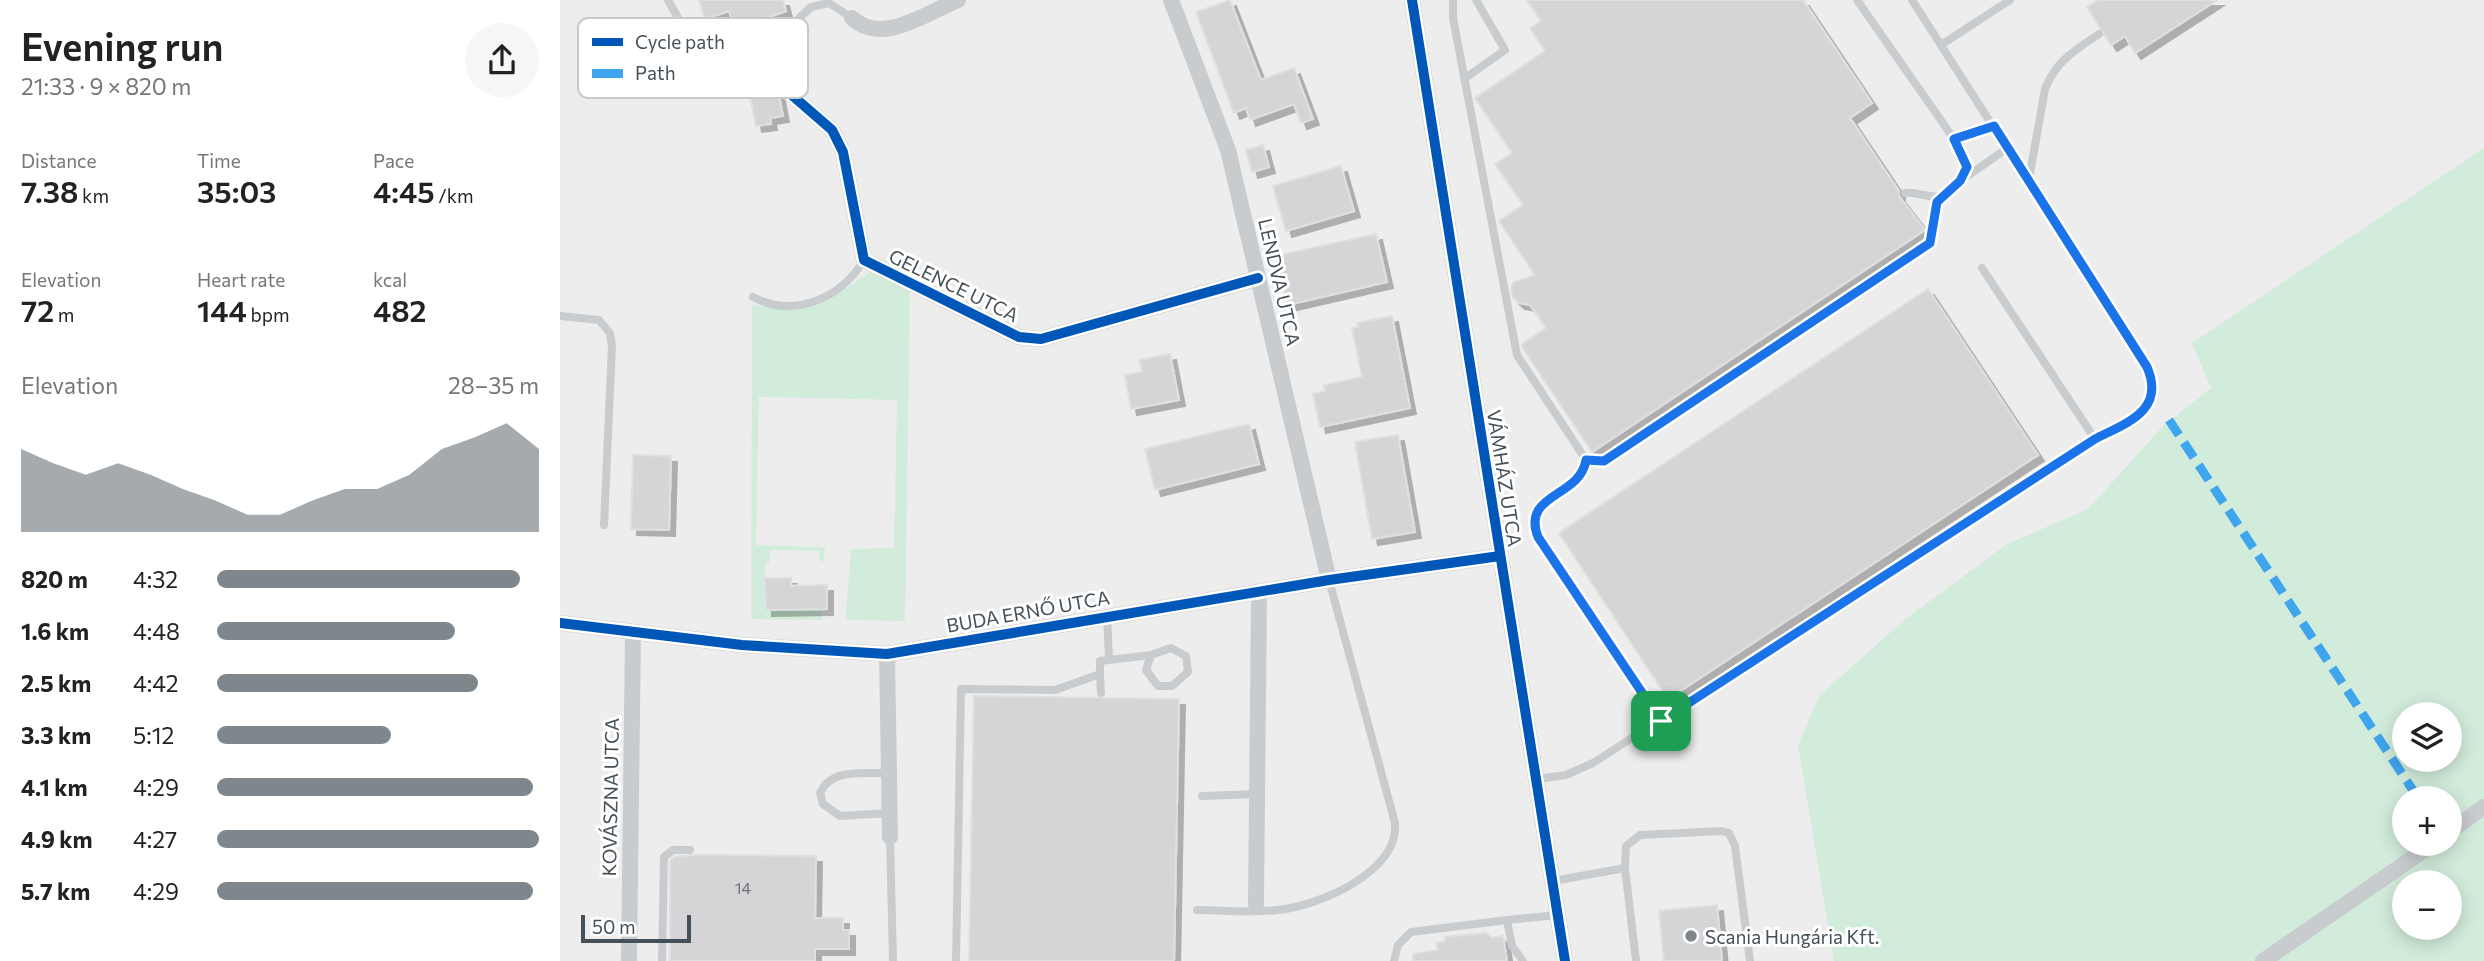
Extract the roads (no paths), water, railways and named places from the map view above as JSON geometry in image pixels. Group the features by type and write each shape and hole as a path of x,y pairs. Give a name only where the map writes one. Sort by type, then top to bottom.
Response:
{"street":[{"path":"852,18 868,30 888,30 938,4 958,0"},
{"name":"LENDVA UTCA","path":"1171,0 1228,150 1329,580"},
{"name":"VÁMHÁZ UTCA","path":"1412,0 1565,961"},
{"name":"GELENCE UTCA","path":"795,98 832,130 840,143 864,260 1019,337 1033,340 1258,278"},
{"name":"BUDA ERNŐ UTCA","path":"560,623 837,653 887,654 1107,615 1500,556"},
{"path":"1256,904 1259,592"},
{"name":"KOVÁSZNA UTCA","path":"629,961 633,633"},
{"path":"887,654 890,837"},
{"path":"2462,823 2484,807"},
{"path":"2263,961 2415,856"}],"lane":[{"path":"668,0 678,18"},
{"path":"1453,0 1464,79 1517,355 1586,460 1581,479 1543,504 1537,512 1535,530 1661,721"},
{"path":"1464,79 1505,50 1475,0"},
{"path":"1857,0 1954,139 1967,167 1960,181"},
{"path":"1537,779 1575,772 1661,721 2095,439 2139,415 2150,398 2153,383 2147,367 2009,147 1912,0"},
{"path":"1941,45 2010,0"},
{"path":"799,18 811,7 829,3 852,18"},
{"path":"2029,179 2045,89 2050,76 2068,54 2099,34"},
{"path":"1954,139 1994,126"},
{"path":"1586,460 1604,461 1930,243 1933,239 1933,211 1941,196 2009,147"},
{"path":"1905,193 1914,192 1926,198 1941,196"},
{"path":"753,297 780,308 803,305 847,282 864,260"},
{"path":"1982,268 2095,439"},
{"path":"560,316 599,320 610,333 612,346 604,525"},
{"path":"1197,910 1278,910 1318,900 1347,887 1370,871 1382,860 1394,838 1395,822 1329,580"},
{"path":"1107,615 1109,659"},
{"path":"1101,693 1100,661 1151,655 1164,649 1176,648 1186,656 1188,672 1172,686 1158,686 1146,670 1151,655"},
{"path":"956,961 961,689 1055,690 1100,674"},
{"path":"889,773 842,774 829,780 820,793 823,804 840,816 890,813"},
{"path":"1202,796 1257,794"},
{"path":"1636,961 1625,868 1626,846 1640,835 1722,831 1729,833 1735,846 1750,961"},
{"path":"890,837 893,961"},
{"path":"662,961 664,857 673,850 690,850"},
{"path":"1553,881 1625,868"},
{"path":"1394,961 1398,945 1411,932 1558,915"},
{"path":"1507,920 1512,946 1523,961"}],"place":[{"name":"Scania Hungária Kft.","path":"1691,936"}]}
